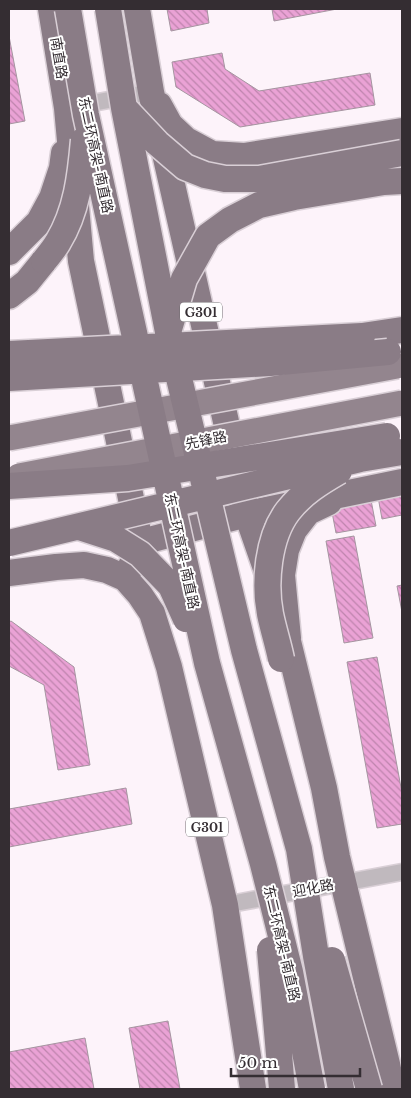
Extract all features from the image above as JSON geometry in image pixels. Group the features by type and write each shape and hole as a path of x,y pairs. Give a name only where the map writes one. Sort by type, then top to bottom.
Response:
{"highway":[{"name":"南直路","path":"51,9 77,111"},
{"name":"东二环高架-南直路","path":"68,9 77,111 207,663 263,864 290,972 312,1089"},
{"name":"东二环高架-南直路","path":"108,9 124,108 168,332 244,650 299,849 316,956 341,1089"},
{"name":"G301","path":"137,9 151,92 247,514 269,577 285,649"},
{"path":"151,92 170,125 186,140 212,154 244,156 402,131"},
{"path":"124,108 157,143 185,167 205,175 224,179 259,178 402,153"},
{"path":"9,252 40,222 52,198 77,111"},
{"path":"9,296 27,282 44,261 58,242 71,215 80,180 77,111"},
{"path":"77,111 81,261 141,546"},
{"path":"168,332 184,279 208,236 230,220 259,204 384,182 402,181"},
{"path":"9,276 44,261"},
{"path":"9,354 362,336 402,330"},
{"path":"9,378 396,356"},
{"path":"9,486 128,478 402,433"},
{"path":"9,543 360,459 402,452"},
{"path":"285,649 270,614 267,586 269,564 280,523 288,511 316,484 360,459"},
{"path":"9,573 84,565 107,570 125,578 141,546 153,539 247,514 402,482"},
{"path":"351,492 308,512 294,530 286,550 282,575 285,649 309,774 344,882 388,1064 392,1089"},
{"path":"9,526 46,522 63,523 116,539 140,554 171,586 207,663"},
{"name":"G301","path":"125,578 152,613 169,667 224,905 253,1089"},
{"path":"299,849 369,1089"},
{"path":"263,864 282,1089"}],"main road":[{"path":"9,438 396,356"},
{"name":"先锋路","path":"9,478 402,403"}],"street":[{"path":"77,111 151,92"},
{"name":"迎化路","path":"224,905 402,872"}],"building":[{"path":"167,9 207,9 209,23 171,31"},
{"path":"272,9 337,9 274,21"},
{"path":"9,36 25,121 9,124"},
{"path":"222,53 225,69 259,91 370,73 375,105 240,127 176,87 172,62"},
{"path":"402,487 402,515 382,519 377,491"},
{"path":"371,500 376,526 336,533 331,507"},
{"path":"354,536 373,638 344,643 326,541"},
{"path":"402,585 402,612 397,586"},
{"path":"11,621 74,667 90,765 58,770 44,685 9,666 9,622"},
{"path":"377,657 402,793 402,824 377,828 347,662"},
{"path":"126,788 132,824 9,847 9,809"},
{"path":"168,1021 180,1089 140,1089 129,1028"},
{"path":"85,1038 94,1089 9,1089 9,1052"}]}
